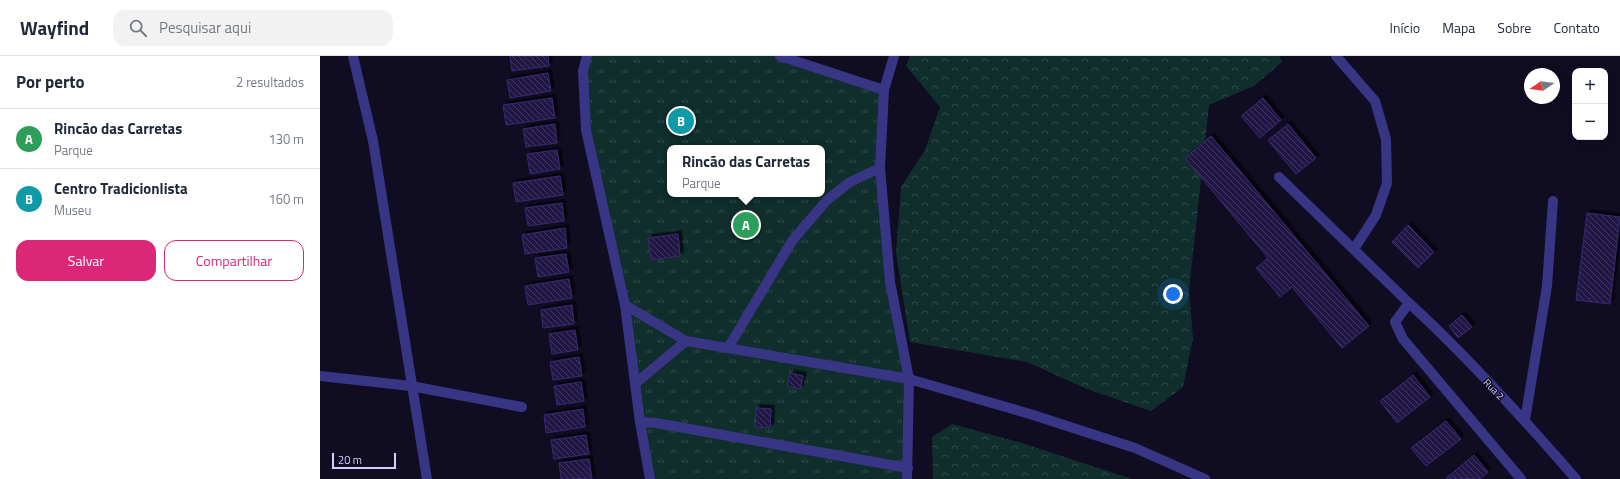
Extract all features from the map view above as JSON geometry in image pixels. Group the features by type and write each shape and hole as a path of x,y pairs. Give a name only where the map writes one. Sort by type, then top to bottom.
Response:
{"street":[{"path":"353,56 373,141 427,479"},
{"path":"587,56 582,71 586,130 625,305 640,422 650,479"},
{"path":"780,56 884,90"},
{"path":"894,56 884,90 880,168 890,282 909,379 907,479"},
{"path":"1336,56 1375,101 1386,139 1387,183 1376,215 1354,249"},
{"path":"728,348 792,241 828,200 850,182 880,168"},
{"name":"Rua 2","path":"1279,176 1431,323 1525,420 1576,479"},
{"path":"1525,420 1547,286 1553,201"},
{"path":"1409,303 1395,322 1403,339 1521,479"},
{"path":"625,305 686,341 909,379 1030,414 1135,448 1205,479"},
{"path":"636,383 686,341"},
{"path":"320,376 411,386 522,407"},
{"path":"640,422 656,423 908,468"}],"green space":[{"path":"587,56 780,56 884,90 881,134 890,282 909,379 907,479 650,479 636,383 586,130"},
{"path":"910,56 1279,56 1282,62 1254,86 1209,105 1189,291 1193,338 1183,387 1151,411 1087,389 1027,362 910,342 896,253 901,187 925,150 940,107 906,66"},
{"path":"952,424 1022,443 1132,479 933,479 932,437"}],"building":[{"path":"510,56 548,56 549,66 512,71"},
{"path":"548,73 551,91 510,98 507,80"},
{"path":"552,98 555,118 506,125 503,105"},
{"path":"1263,98 1281,120 1260,138 1241,116"},
{"path":"555,124 557,143 526,147 523,129"},
{"path":"1288,124 1316,158 1296,174 1268,140"},
{"path":"1211,136 1369,326 1342,348 1292,287 1280,297 1256,268 1268,258 1185,158"},
{"path":"557,150 560,169 530,174 527,154"},
{"path":"560,176 563,195 516,202 513,183"},
{"path":"562,203 564,221 528,226 525,208"},
{"path":"1587,213 1620,217 1610,304 1576,300"},
{"path":"1408,225 1434,252 1418,268 1392,242"},
{"path":"565,228 567,248 525,254 522,235"},
{"path":"678,234 680,256 651,260 648,238"},
{"path":"566,254 569,272 538,277 535,258"},
{"path":"569,279 572,298 528,305 525,286"},
{"path":"572,305 574,324 543,328 541,310"},
{"path":"1462,315 1472,327 1458,338 1449,326"},
{"path":"575,330 578,350 552,354 549,334"},
{"path":"579,357 582,376 553,380 550,362"},
{"path":"790,373 803,376 800,389 787,386"},
{"path":"1413,375 1430,397 1397,423 1380,401"},
{"path":"581,382 584,401 557,405 554,386"},
{"path":"756,408 771,409 770,428 755,427"},
{"path":"583,409 585,427 546,433 544,415"},
{"path":"1446,421 1461,439 1426,466 1411,448"},
{"path":"586,435 589,454 554,459 551,440"},
{"path":"1474,455 1488,472 1480,479 1446,478"},
{"path":"589,459 592,479 561,479 559,463"}],"place":[{"name":"Centro Tradicionlista","path":"681,121"},
{"name":"Rincão das Carretas","path":"746,225"}]}
